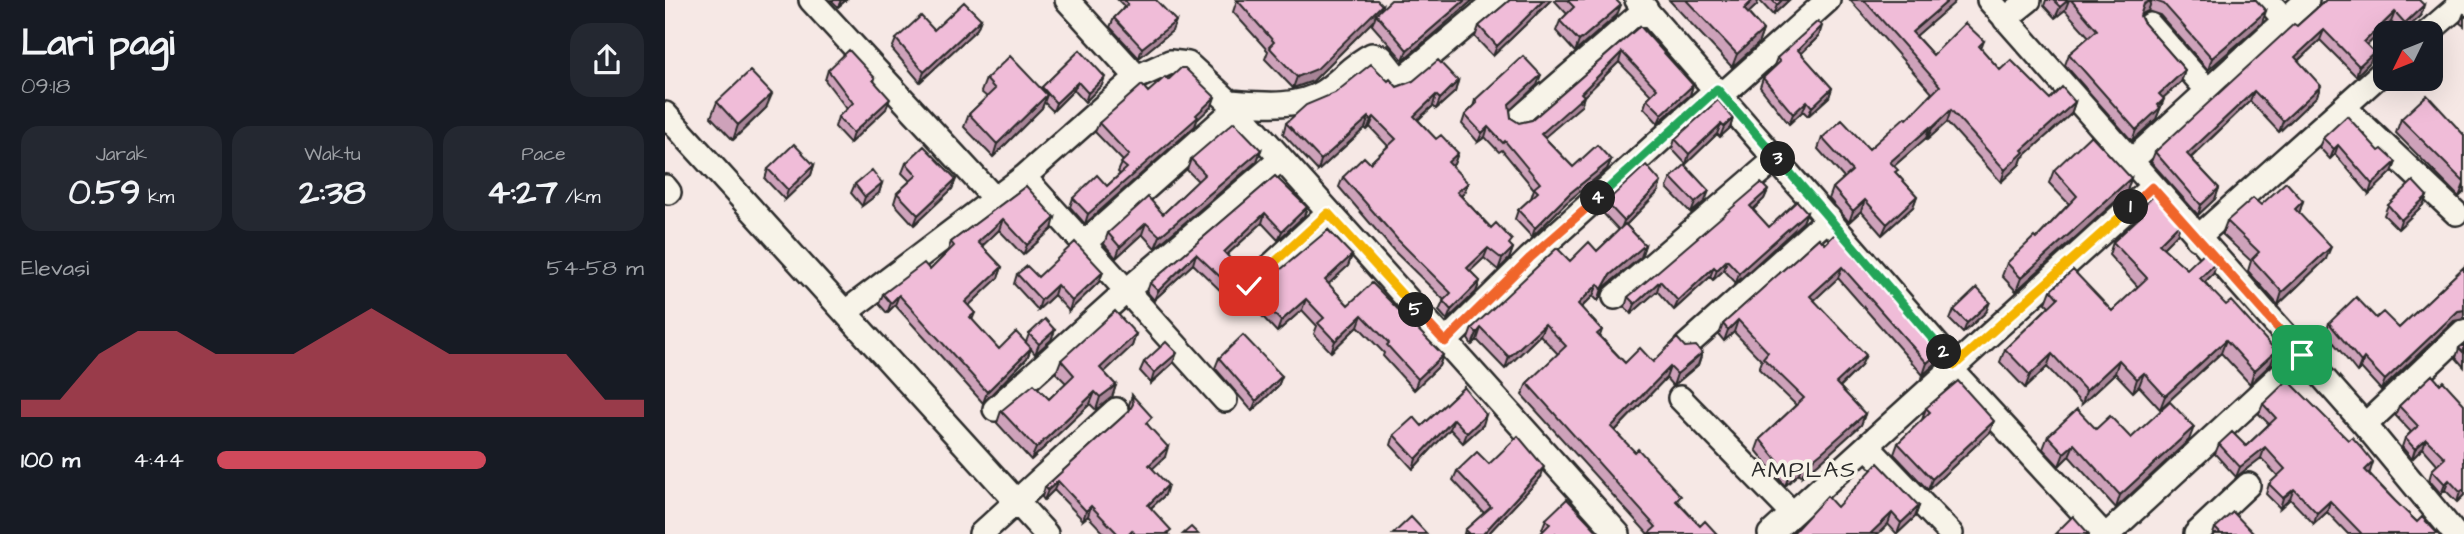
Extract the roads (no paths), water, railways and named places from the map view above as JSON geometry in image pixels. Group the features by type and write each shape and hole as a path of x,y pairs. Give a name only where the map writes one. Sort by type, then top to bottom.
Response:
{"street":[{"path":"811,0 995,199"},
{"path":"1083,244 1233,105 1301,101 1322,92 1372,55 1381,57 1400,81 1497,0"},
{"path":"1445,342 1530,258 1828,0"},
{"path":"1989,0 2451,526"},
{"path":"2005,19 2028,0"},
{"path":"2267,0 2285,20"},
{"path":"2130,162 2307,0"},
{"path":"1071,1 1137,77"},
{"path":"2441,21 2464,1"},
{"path":"1519,119 1642,5 1829,218 1953,367 2106,534 2302,355"},
{"path":"2150,24 2209,92"},
{"path":"847,312 1024,177 1137,77 1170,62 1188,64 1233,105 1618,534"},
{"path":"2197,238 2373,81"},
{"path":"2344,107 2456,213"},
{"path":"665,114 1046,534"},
{"path":"1615,297 1777,158"},
{"path":"995,409 1125,292 1281,159"},
{"path":"1024,177 1225,400"},
{"path":"1770,534 2152,187"},
{"path":"1249,286 1328,213"},
{"path":"1686,346 1829,218"},
{"path":"2365,425 2464,331"},
{"path":"1680,398 1791,513"},
{"path":"981,534 1116,410"},
{"path":"1867,446 1951,534"},
{"path":"2196,534 2248,485"}],"district":[{"name":"AMPLAS","path":"1804,470"}]}
